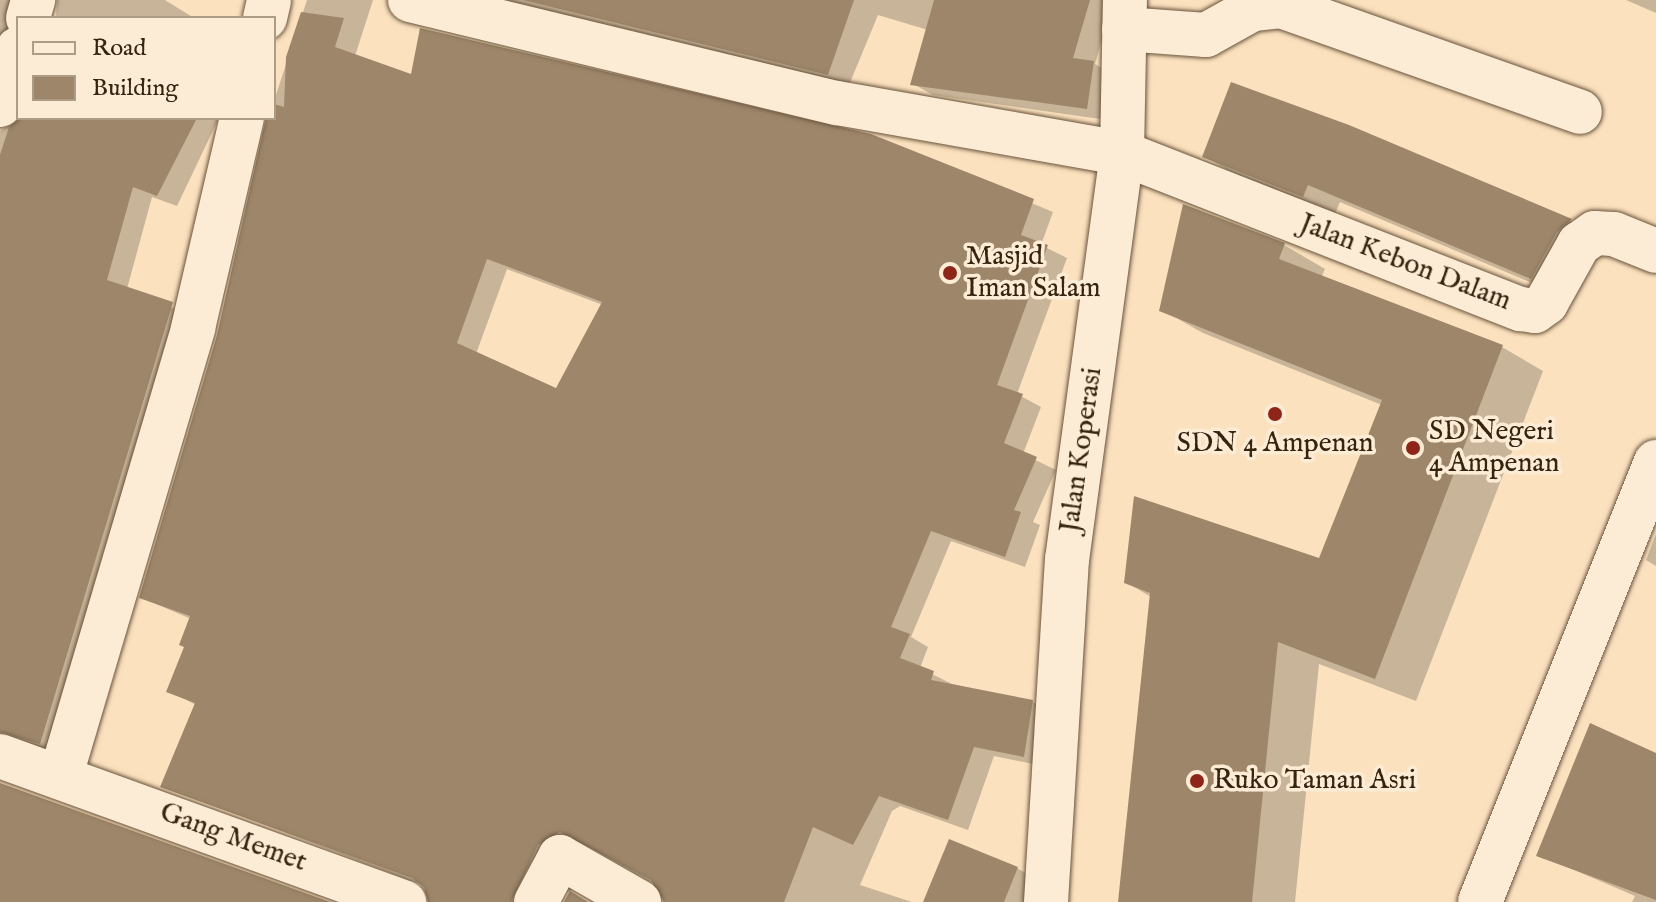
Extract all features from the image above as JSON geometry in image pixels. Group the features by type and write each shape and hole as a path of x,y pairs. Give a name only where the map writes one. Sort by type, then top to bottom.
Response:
{"street":[{"path":"410,0 837,103 1122,153"},
{"path":"1125,15 1206,35 1253,9 1281,6 1580,112"},
{"name":"Jalan Koperasi","path":"1046,902 1067,560 1122,153 1125,15"},
{"path":"0,105 16,55"},
{"path":"61,775 193,328 242,120"},
{"name":"Jalan Kebon Dalam","path":"1122,153 1521,309 1535,311 1546,303 1579,244 1595,233 1614,234 1656,251"},
{"path":"1480,902 1656,462"},
{"name":"Gang Memet","path":"0,756 61,775 404,902"},
{"path":"536,902 560,857 639,902"}],"building":[{"path":"523,0 854,0 828,75"},
{"path":"934,0 1090,0 1073,58 1094,61 1087,109 910,85"},
{"path":"301,12 344,18 335,47 411,74 420,28 871,134 1034,199 1021,235 1048,245 997,385 1023,394 1004,443 1037,457 1014,510 1021,512 1005,557 931,531 891,627 910,634 900,658 934,671 931,680 1033,700 1024,757 974,747 948,820 879,796 853,845 813,827 784,902 664,902 651,880 560,832 538,845 511,902 428,902 424,887 412,878 160,787 195,703 166,692 184,647 179,645 190,616 139,598 217,335 266,120 276,120 276,105 284,107 286,57","holes":["487,259 602,302 556,388 457,343"]},
{"path":"1231,82 1349,125 1572,219 1557,232 1531,279 1308,185 1303,197 1202,157"},
{"path":"18,120 196,120 157,196 133,187 107,280 173,302 40,744 0,732 0,155 9,127"},
{"name":"SD Negeri 4 Ampenan","path":"1183,204 1285,243 1279,259 1503,345 1375,679 1278,642 1252,902 1118,902 1150,593 1124,583 1134,496 1319,558 1382,400 1159,311"},
{"path":"1590,723 1656,753 1656,900 1536,856"},
{"path":"0,783 330,902 0,902"},
{"path":"949,839 1018,867 1004,902 923,902"},
{"path":"570,891 588,902 564,902"}],"place":[{"name":"Masjid Iman Salam","path":"950,273"},
{"name":"SDN 4 Ampenan","path":"1275,414"},
{"name":"SD Negeri 4 Ampenan","path":"1413,448"},
{"name":"Ruko Taman Asri","path":"1197,781"}]}
